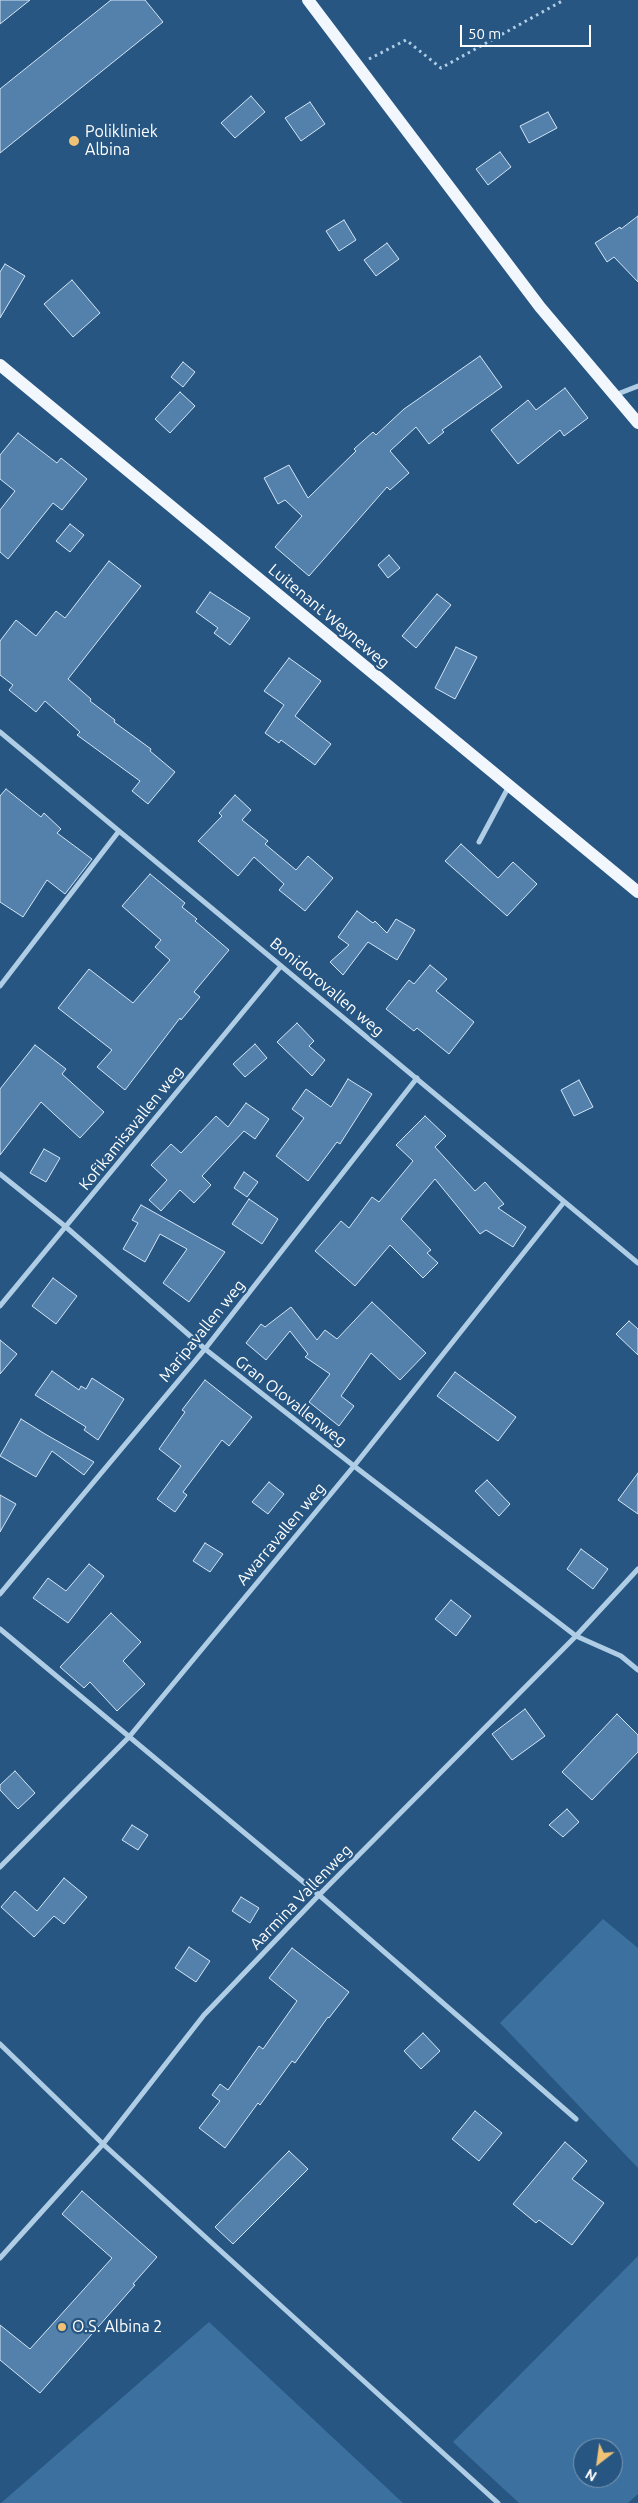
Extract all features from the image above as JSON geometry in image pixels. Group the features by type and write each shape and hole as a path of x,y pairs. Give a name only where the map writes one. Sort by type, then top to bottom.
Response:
{"main road":[{"path":"308,0 523,285 638,423"},
{"name":"Luitenant Weyneweg","path":"0,365 638,892"}],"street":[{"path":"613,395 638,386"},
{"name":"Bonidorovallen weg","path":"0,732 638,1263"},
{"path":"480,842 509,786"},
{"path":"0,986 119,831"},
{"name":"Kofikamisavallen weg","path":"0,1306 281,966"},
{"name":"Maripavallen weg","path":"0,1594 205,1349 417,1078"},
{"name":"Gran Olovallenweg","path":"0,1174 66,1227 205,1349 354,1466 576,1636 621,1656 638,1670"},
{"name":"Awarravallen weg","path":"0,1867 129,1737 354,1466 564,1202"},
{"name":"Aarmina Vallenweg","path":"0,2258 103,2144 204,2016 318,1895 576,1636 638,1569"},
{"path":"0,1630 318,1895 576,2119"},
{"path":"0,2044 103,2144 498,2503"}],"path":[{"path":"357,65 406,40 441,68 564,0"}],"shaded area":[{"path":"603,1919 638,1948 638,2168 500,2023"},
{"path":"638,2256 638,2494 628,2503 519,2503 453,2442"},
{"path":"209,2322 403,2503 1,2503"}],"building":[{"path":"0,0 30,0 0,24"},
{"path":"111,0 145,0 163,22 0,153 0,89"},
{"path":"251,96 265,112 235,138 221,123"},
{"path":"310,102 325,124 301,141 285,118"},
{"path":"548,112 557,128 529,143 520,126"},
{"path":"500,152 511,167 488,185 476,169"},
{"path":"638,216 638,282 614,257 607,262 595,243 620,227 621,229"},
{"path":"344,220 356,240 339,251 326,231"},
{"path":"387,243 399,259 376,276 364,260"},
{"path":"5,264 25,276 0,318 0,272"},
{"path":"72,280 100,313 73,337 44,304"},
{"path":"480,356 502,387 442,430 444,432 429,444 416,427 390,451 409,473 390,490 387,487 309,576 275,547 302,516 285,500 278,504 264,478 289,465 308,498 356,451 354,449 373,432 376,435 404,409"},
{"path":"183,362 195,372 183,387 171,377"},
{"path":"565,388 588,418 564,436 560,430 518,464 491,430 528,400 536,410"},
{"path":"180,392 195,406 170,433 155,419"},
{"path":"18,433 57,463 61,458 87,479 62,510 53,503 8,559 0,552 0,510 15,491 0,479 0,455"},
{"path":"70,524 84,535 70,552 56,541"},
{"path":"389,555 400,568 388,578 378,565"},
{"path":"109,561 141,586 68,679 91,699 90,701 115,720 114,722 151,749 150,751 175,772 148,804 132,791 140,781 77,735 80,732 45,701 36,712 9,690 13,685 0,675 0,641 16,620 36,636 56,611 65,618"},
{"path":"210,592 250,618 230,645 214,633 218,628 196,612"},
{"path":"437,594 451,605 416,648 402,636"},
{"path":"456,647 477,657 455,699 435,688"},
{"path":"289,658 321,681 295,716 331,744 315,765 281,740 279,743 265,733 284,705 264,691"},
{"path":"6,789 41,817 44,813 61,829 57,833 92,859 65,894 47,880 23,917 0,902 0,796"},
{"path":"235,795 251,810 242,820 268,841 265,844 296,870 308,856 333,878 305,911 279,890 284,884 254,857 238,876 198,841 222,816 219,813"},
{"path":"461,844 498,878 513,862 537,884 507,916 445,861"},
{"path":"150,874 185,903 182,907 197,919 195,921 229,950 194,992 200,997 181,1020 180,1018 125,1090 97,1067 112,1050 58,1008 89,969 133,1003 170,960 155,947 161,940 122,906"},
{"path":"357,911 373,923 375,921 387,933 396,919 415,930 397,960 368,942 343,975 330,962 349,945 338,937"},
{"path":"430,965 447,979 436,991 474,1022 449,1054 417,1028 414,1031 386,1009 409,980 414,984"},
{"path":"297,1023 314,1041 309,1046 325,1060 312,1076 277,1042"},
{"path":"255,1044 267,1058 245,1077 233,1064"},
{"path":"35,1045 66,1069 62,1074 104,1112 80,1138 41,1102 0,1155 0,1089"},
{"path":"348,1079 372,1094 340,1144 337,1142 308,1181 276,1156 304,1118 292,1109 306,1089 331,1107"},
{"path":"579,1080 593,1107 574,1116 561,1090"},
{"path":"246,1103 269,1119 255,1139 244,1131 202,1176 211,1185 194,1203 180,1190 161,1211 149,1200 167,1180 151,1165 171,1144 181,1153 216,1116 228,1127"},
{"path":"425,1116 446,1136 435,1147 475,1191 485,1182 504,1204 498,1208 526,1227 513,1247 486,1230 480,1234 435,1179 401,1219 431,1250 427,1253 438,1263 423,1278 390,1245 355,1286 315,1251 341,1221 349,1228 372,1197 379,1202 413,1161 396,1145"},
{"path":"44,1149 60,1158 46,1182 30,1173"},
{"path":"244,1172 258,1182 247,1197 234,1188"},
{"path":"249,1199 278,1219 262,1244 232,1224"},
{"path":"141,1205 225,1252 189,1302 163,1283 187,1249 160,1234 145,1262 123,1249 138,1223 132,1220"},
{"path":"53,1278 77,1296 56,1324 32,1306"},
{"path":"372,1302 426,1353 400,1380 371,1353 341,1396 354,1406 339,1426 309,1402 330,1374 305,1357 308,1354 290,1331 266,1360 246,1343 261,1324 265,1327 291,1307 317,1340 325,1330 337,1339"},
{"path":"629,1321 638,1329 638,1355 616,1334"},
{"path":"0,1340 17,1354 0,1374"},
{"path":"52,1371 79,1390 81,1386 86,1389 92,1378 124,1399 98,1440 84,1430 86,1427 35,1395"},
{"path":"455,1372 516,1417 498,1441 437,1396"},
{"path":"205,1380 252,1417 229,1446 222,1440 183,1492 187,1495 175,1512 157,1499 181,1466 159,1449 185,1412 182,1410"},
{"path":"21,1419 94,1462 84,1475 52,1451 36,1477 0,1456"},
{"path":"638,1473 638,1514 618,1500"},
{"path":"487,1480 510,1504 499,1516 475,1491"},
{"path":"269,1482 284,1494 268,1514 252,1502"},
{"path":"0,1495 16,1504 0,1532"},
{"path":"205,1543 223,1554 210,1572 193,1561"},
{"path":"581,1549 608,1569 593,1589 567,1569"},
{"path":"89,1564 104,1576 68,1623 33,1598 48,1578 66,1591"},
{"path":"451,1600 471,1616 456,1636 435,1619"},
{"path":"111,1613 141,1642 123,1661 145,1684 117,1711 90,1682 84,1688 60,1667"},
{"path":"525,1709 545,1736 512,1760 492,1734"},
{"path":"617,1714 638,1735 638,1752 592,1800 562,1772"},
{"path":"15,1771 35,1793 18,1809 0,1790 0,1785"},
{"path":"567,1809 579,1822 563,1837 549,1825"},
{"path":"132,1825 148,1835 138,1850 122,1840"},
{"path":"64,1878 87,1897 64,1924 54,1916 34,1937 1,1907 15,1891 37,1911"},
{"path":"241,1897 259,1908 250,1923 232,1911"},
{"path":"189,1947 210,1961 196,1982 175,1968"},
{"path":"292,1948 349,1992 328,2017 295,2063 292,2061 260,2105 258,2103 225,2148 199,2128 220,2101 212,2095 220,2084 228,2090 259,2046 263,2049 297,2001 269,1978"},
{"path":"423,2033 440,2051 421,2069 404,2051"},
{"path":"475,2111 502,2133 479,2161 452,2139"},
{"path":"565,2142 587,2161 572,2179 604,2203 572,2245 539,2220 536,2223 513,2204"},
{"path":"289,2151 308,2169 233,2244 215,2227"},
{"path":"82,2191 157,2257 133,2284 135,2285 40,2393 0,2360 0,2325 30,2349 112,2258 62,2214"}],"place":[{"name":"Polikliniek Albina","path":"74,141"},
{"name":"O.S. Albina 2","path":"62,2327"}]}
